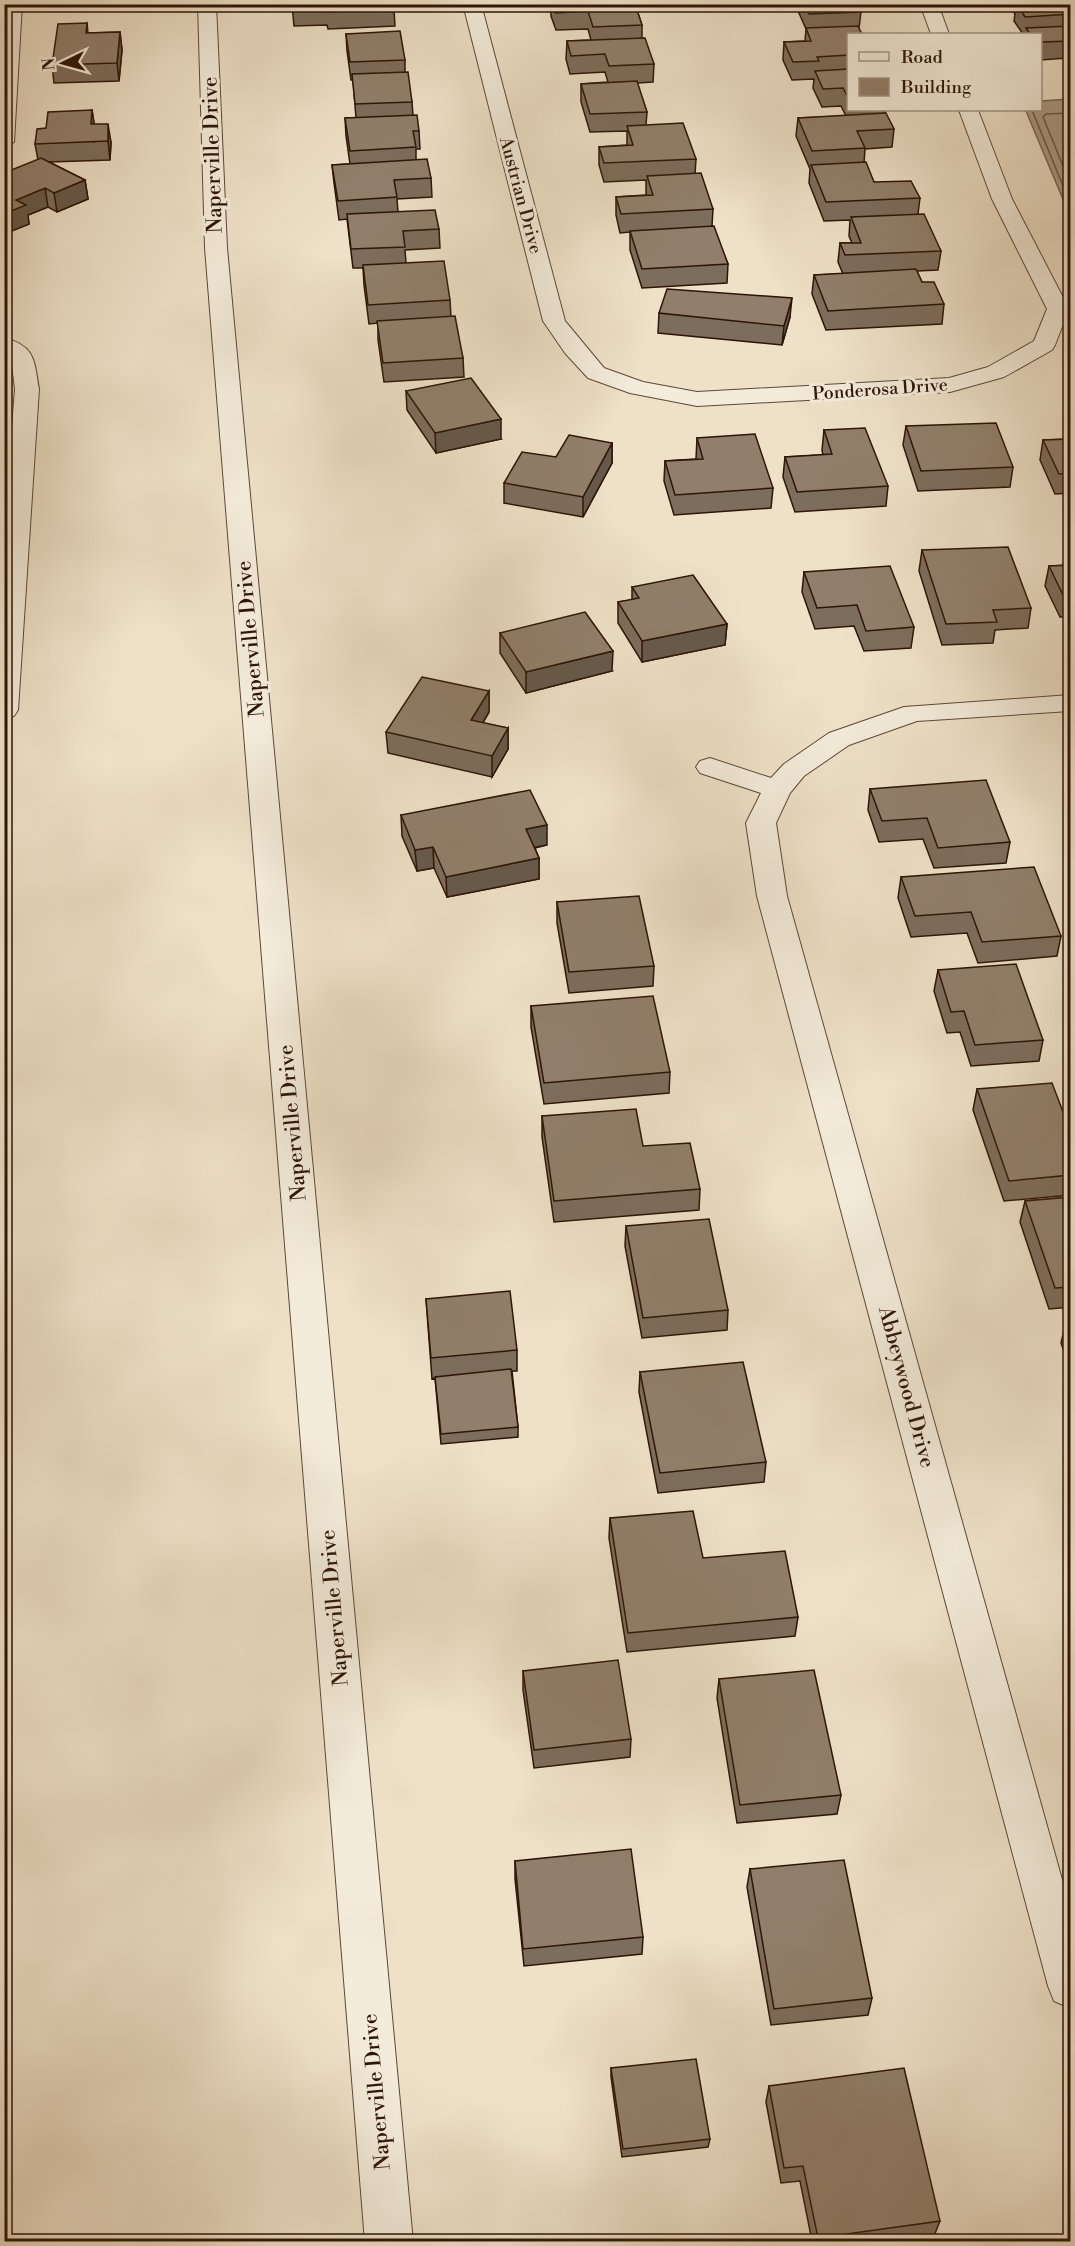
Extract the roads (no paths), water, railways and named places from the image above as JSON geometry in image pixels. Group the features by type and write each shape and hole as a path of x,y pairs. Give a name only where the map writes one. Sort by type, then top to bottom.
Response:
{"street":[{"path":"4,142 13,4"},
{"name":"Naperville Drive","path":"207,4 216,248 389,2241"},
{"name":"Austrian Drive","path":"472,4 554,321 573,348 596,373"},
{"path":"929,4 940,33"},
{"name":"Ponderosa Drive","path":"596,373 638,388 697,399 877,391 950,385 996,372 1044,345 1058,309 1002,199 968,111"},
{"path":"4,345 22,355 27,389 8,624 4,710"},
{"name":"Abbeywood Drive","path":"1071,703 914,713 839,739 794,770 777,789 761,823 772,896 1071,1986"},
{"path":"710,767 777,789"}],"water":[{"path":"1070,99 1070,216 1026,111 1042,111 1042,101"}]}
